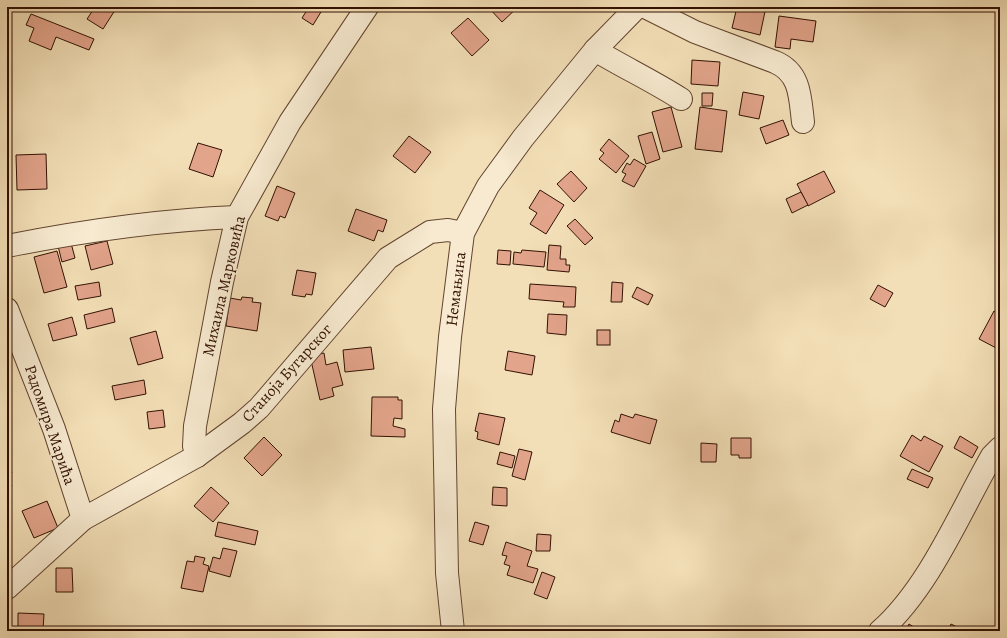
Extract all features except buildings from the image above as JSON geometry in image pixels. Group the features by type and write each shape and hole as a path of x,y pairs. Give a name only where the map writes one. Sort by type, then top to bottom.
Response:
{"street":[{"name":"Михаила Марковића","path":"197,456 194,446 195,426 222,282 237,217 290,122 367,7"},
{"name":"Немањина","path":"453,631 447,574 444,409 450,337 463,233 488,186 523,138 595,50 637,7"},
{"path":"645,7 694,32 775,62 786,68 796,80 799,88 803,122"},
{"path":"595,50 622,66 648,78 681,99"},
{"path":"7,246 179,220 237,217"},
{"name":"Станоја Бугарског","path":"7,588 83,519 197,456 242,424 259,408 388,258 419,237 430,232 448,230 463,233"},
{"name":"Радомира Марића","path":"7,309 54,429 83,519"},
{"path":"880,631 890,623 916,589 944,546 992,456 1000,448"}]}
